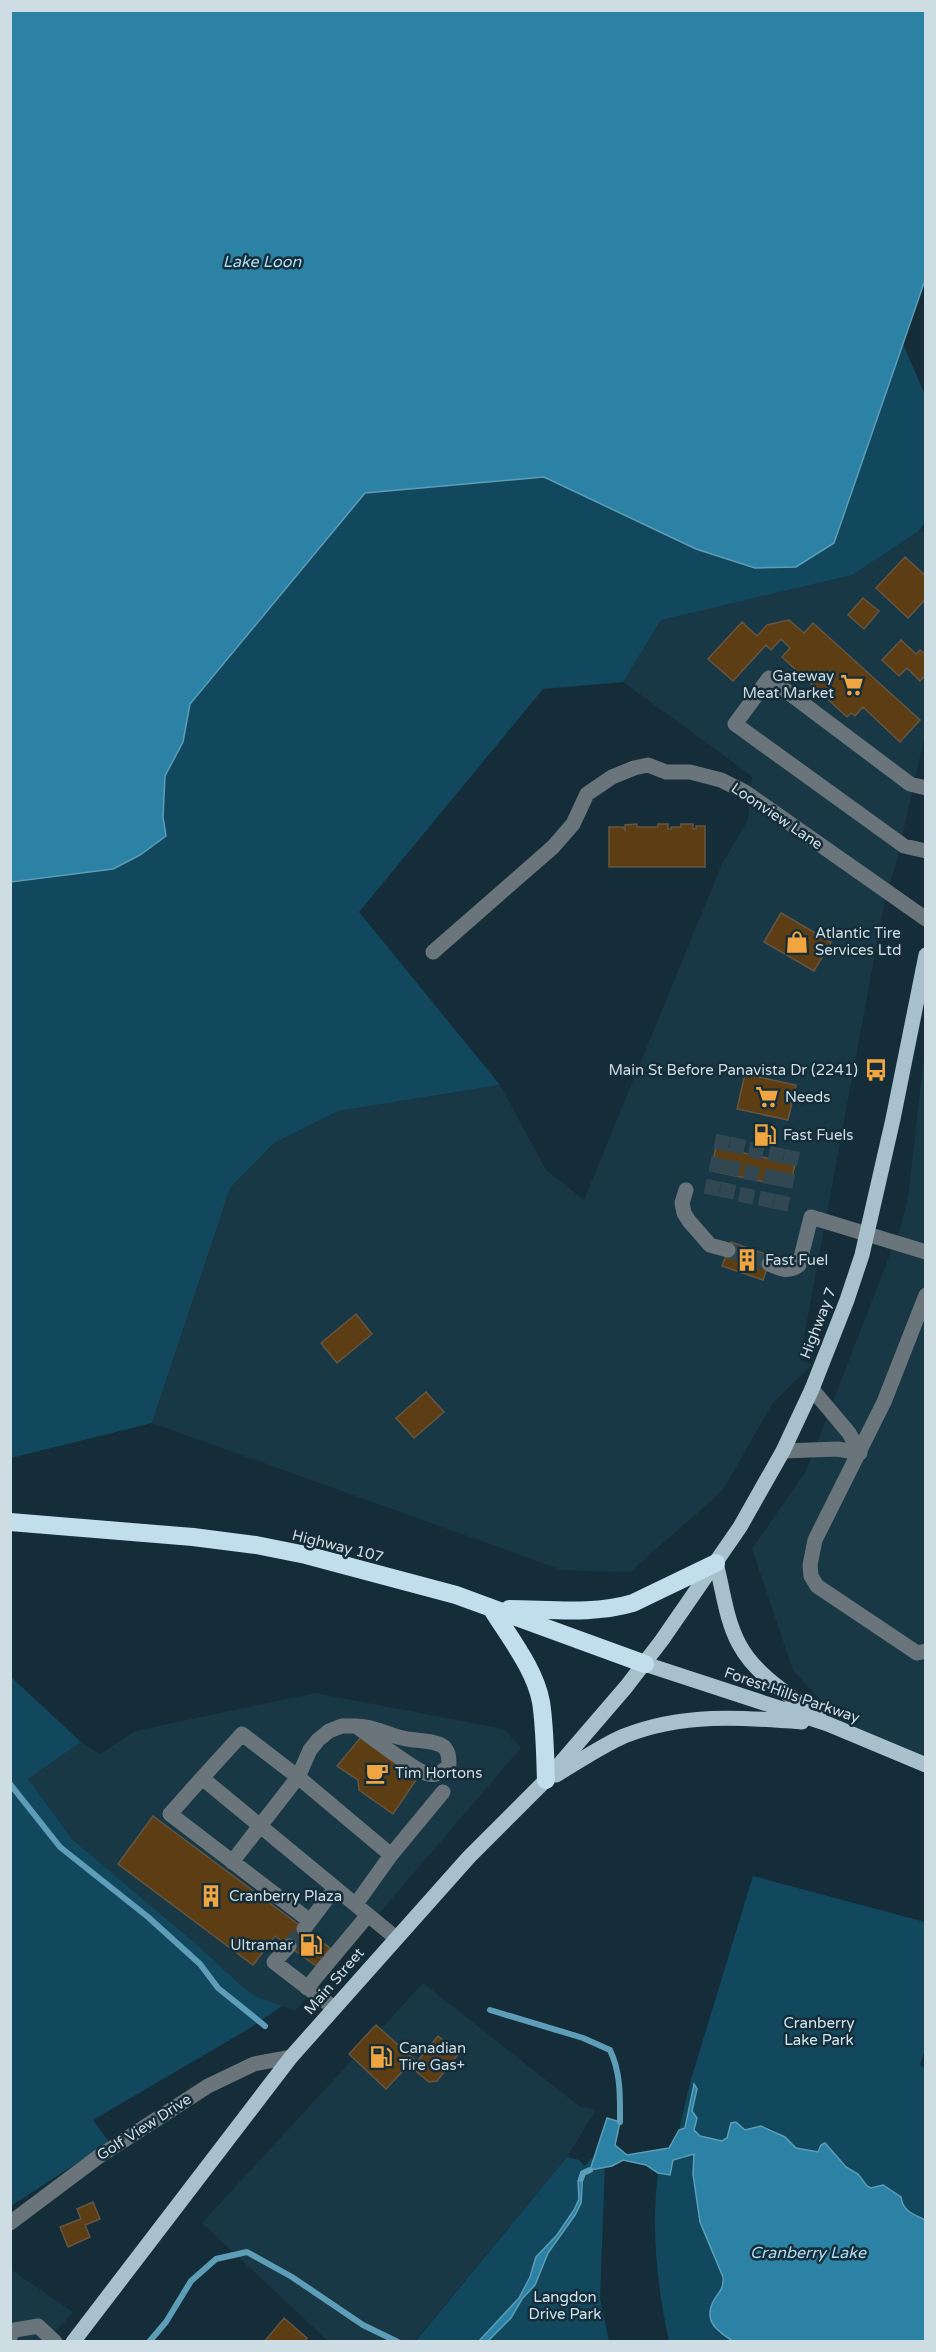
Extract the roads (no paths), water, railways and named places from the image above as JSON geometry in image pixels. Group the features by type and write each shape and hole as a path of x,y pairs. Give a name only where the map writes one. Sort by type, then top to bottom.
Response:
{"highway":[{"name":"Highway 107","path":"10,1522 119,1529 256,1545 306,1556 444,1592 645,1664"},
{"path":"492,1609 586,1610 619,1607 633,1603 716,1563"},
{"path":"492,1609 528,1669 541,1701 546,1780"}],"main road":[{"name":"Highway 7","path":"645,1664 716,1563 783,1451 812,1389 847,1300 867,1234 926,955"},
{"path":"716,1563 732,1628 739,1645 749,1659 776,1686 828,1724"},
{"name":"Forest Hills Parkway","path":"645,1664 828,1724 926,1765"},
{"name":"Main Street","path":"73,2342 291,2057 469,1857 546,1780 645,1664"},
{"path":"546,1780 623,1737 684,1720 729,1717 828,1724"}],"street":[{"path":"926,788 910,784 769,678 735,724 904,846 926,851"},
{"name":"Loonview Lane","path":"433,952 553,847 573,824 587,794 612,777 648,765 666,772 690,772 722,780 745,792 926,919"},
{"path":"686,1190 682,1203 688,1221 711,1245 728,1250"},
{"path":"769,1264 783,1270 792,1270 799,1265 811,1217 926,1252"},
{"path":"926,1295 885,1402 815,1540 810,1565 811,1576 817,1586 917,1653 926,1651"},
{"path":"812,1389 849,1433 860,1453"},
{"path":"783,1451 838,1449 860,1453"},
{"path":"232,1862 298,1777 310,1750 329,1731 342,1726 356,1725 369,1726 404,1738 436,1743 445,1748 449,1765 438,1773 427,1774 356,1725"},
{"path":"336,1888 307,1925 170,1814 242,1734 298,1777 391,1855"},
{"path":"202,1778 396,1938"},
{"path":"356,1904 391,1855 443,1792"},
{"path":"307,1988 368,1915"},
{"path":"289,1946 274,1962 334,2008"},
{"name":"Golf View Drive","path":"10,2223 98,2157 208,2086 254,2064 291,2057"},
{"path":"12,2330 38,2326 55,2342"}],"water":[{"name":"Lake Loon","path":"10,11 925,11 925,280 834,543 796,567 755,568 696,549 544,477 365,493 190,704 183,742 165,776 163,817 166,836 140,855 113,869 11,882"},
{"name":"Cranberry Lake","path":"694,2084 697,2089 692,2111 697,2118 694,2130 700,2136 722,2141 727,2138 731,2123 736,2122 745,2130 761,2126 785,2137 796,2148 818,2152 821,2145 825,2143 846,2167 858,2174 867,2186 871,2188 883,2185 901,2197 904,2206 910,2212 925,2220 925,2341 734,2342 715,2327 710,2311 721,2289 723,2277 700,2222 693,2174 694,2154 673,2160 670,2175 658,2173 646,2165 623,2160 612,2166 590,2170 607,2118 620,2122 615,2145 627,2155 669,2148 679,2130 685,2128"},
{"path":"583,2173 581,2203 548,2253 535,2285 522,2299 511,2318 488,2341 479,2341 519,2298 530,2277 536,2257 557,2235 574,2210 579,2199 578,2181"}],"waterway":[{"path":"10,1784 60,1847 148,1917 200,1964 218,1988 265,2026"},
{"path":"490,2010 583,2038 610,2050 618,2076 620,2122"},
{"path":"581,2179 583,2173 590,2170"},
{"path":"149,2342 166,2322 191,2281 216,2259 247,2252 292,2277 363,2325 398,2342"}],"tunnel":[{"path":"711,1195 725,1129"},
{"path":"726,1198 740,1133"},
{"path":"745,1203 759,1137"},
{"path":"765,1207 779,1141"},
{"path":"780,1210 794,1144"},
{"path":"728,1250 769,1264"},
{"path":"289,1946 304,1929"}],"place":[{"name":"Gateway Meat Market","path":"852,685"},
{"name":"Atlantic Tire Services Ltd","path":"797,942"},
{"name":"Main St Before Panavista Dr (2241)","path":"876,1070"},
{"name":"Needs","path":"767,1097"},
{"name":"Fast Fuels","path":"765,1135"},
{"name":"Fast Fuel","path":"747,1260"},
{"name":"Tim Hortons","path":"377,1773"},
{"name":"Cranberry Plaza","path":"211,1896"},
{"name":"Ultramar","path":"311,1945"},
{"name":"Canadian Tire Gas+","path":"381,2057"}],"park label":[{"name":"Cranberry Lake Park","path":"819,2032"},
{"name":"Langdon Drive Park","path":"565,2306"}]}
